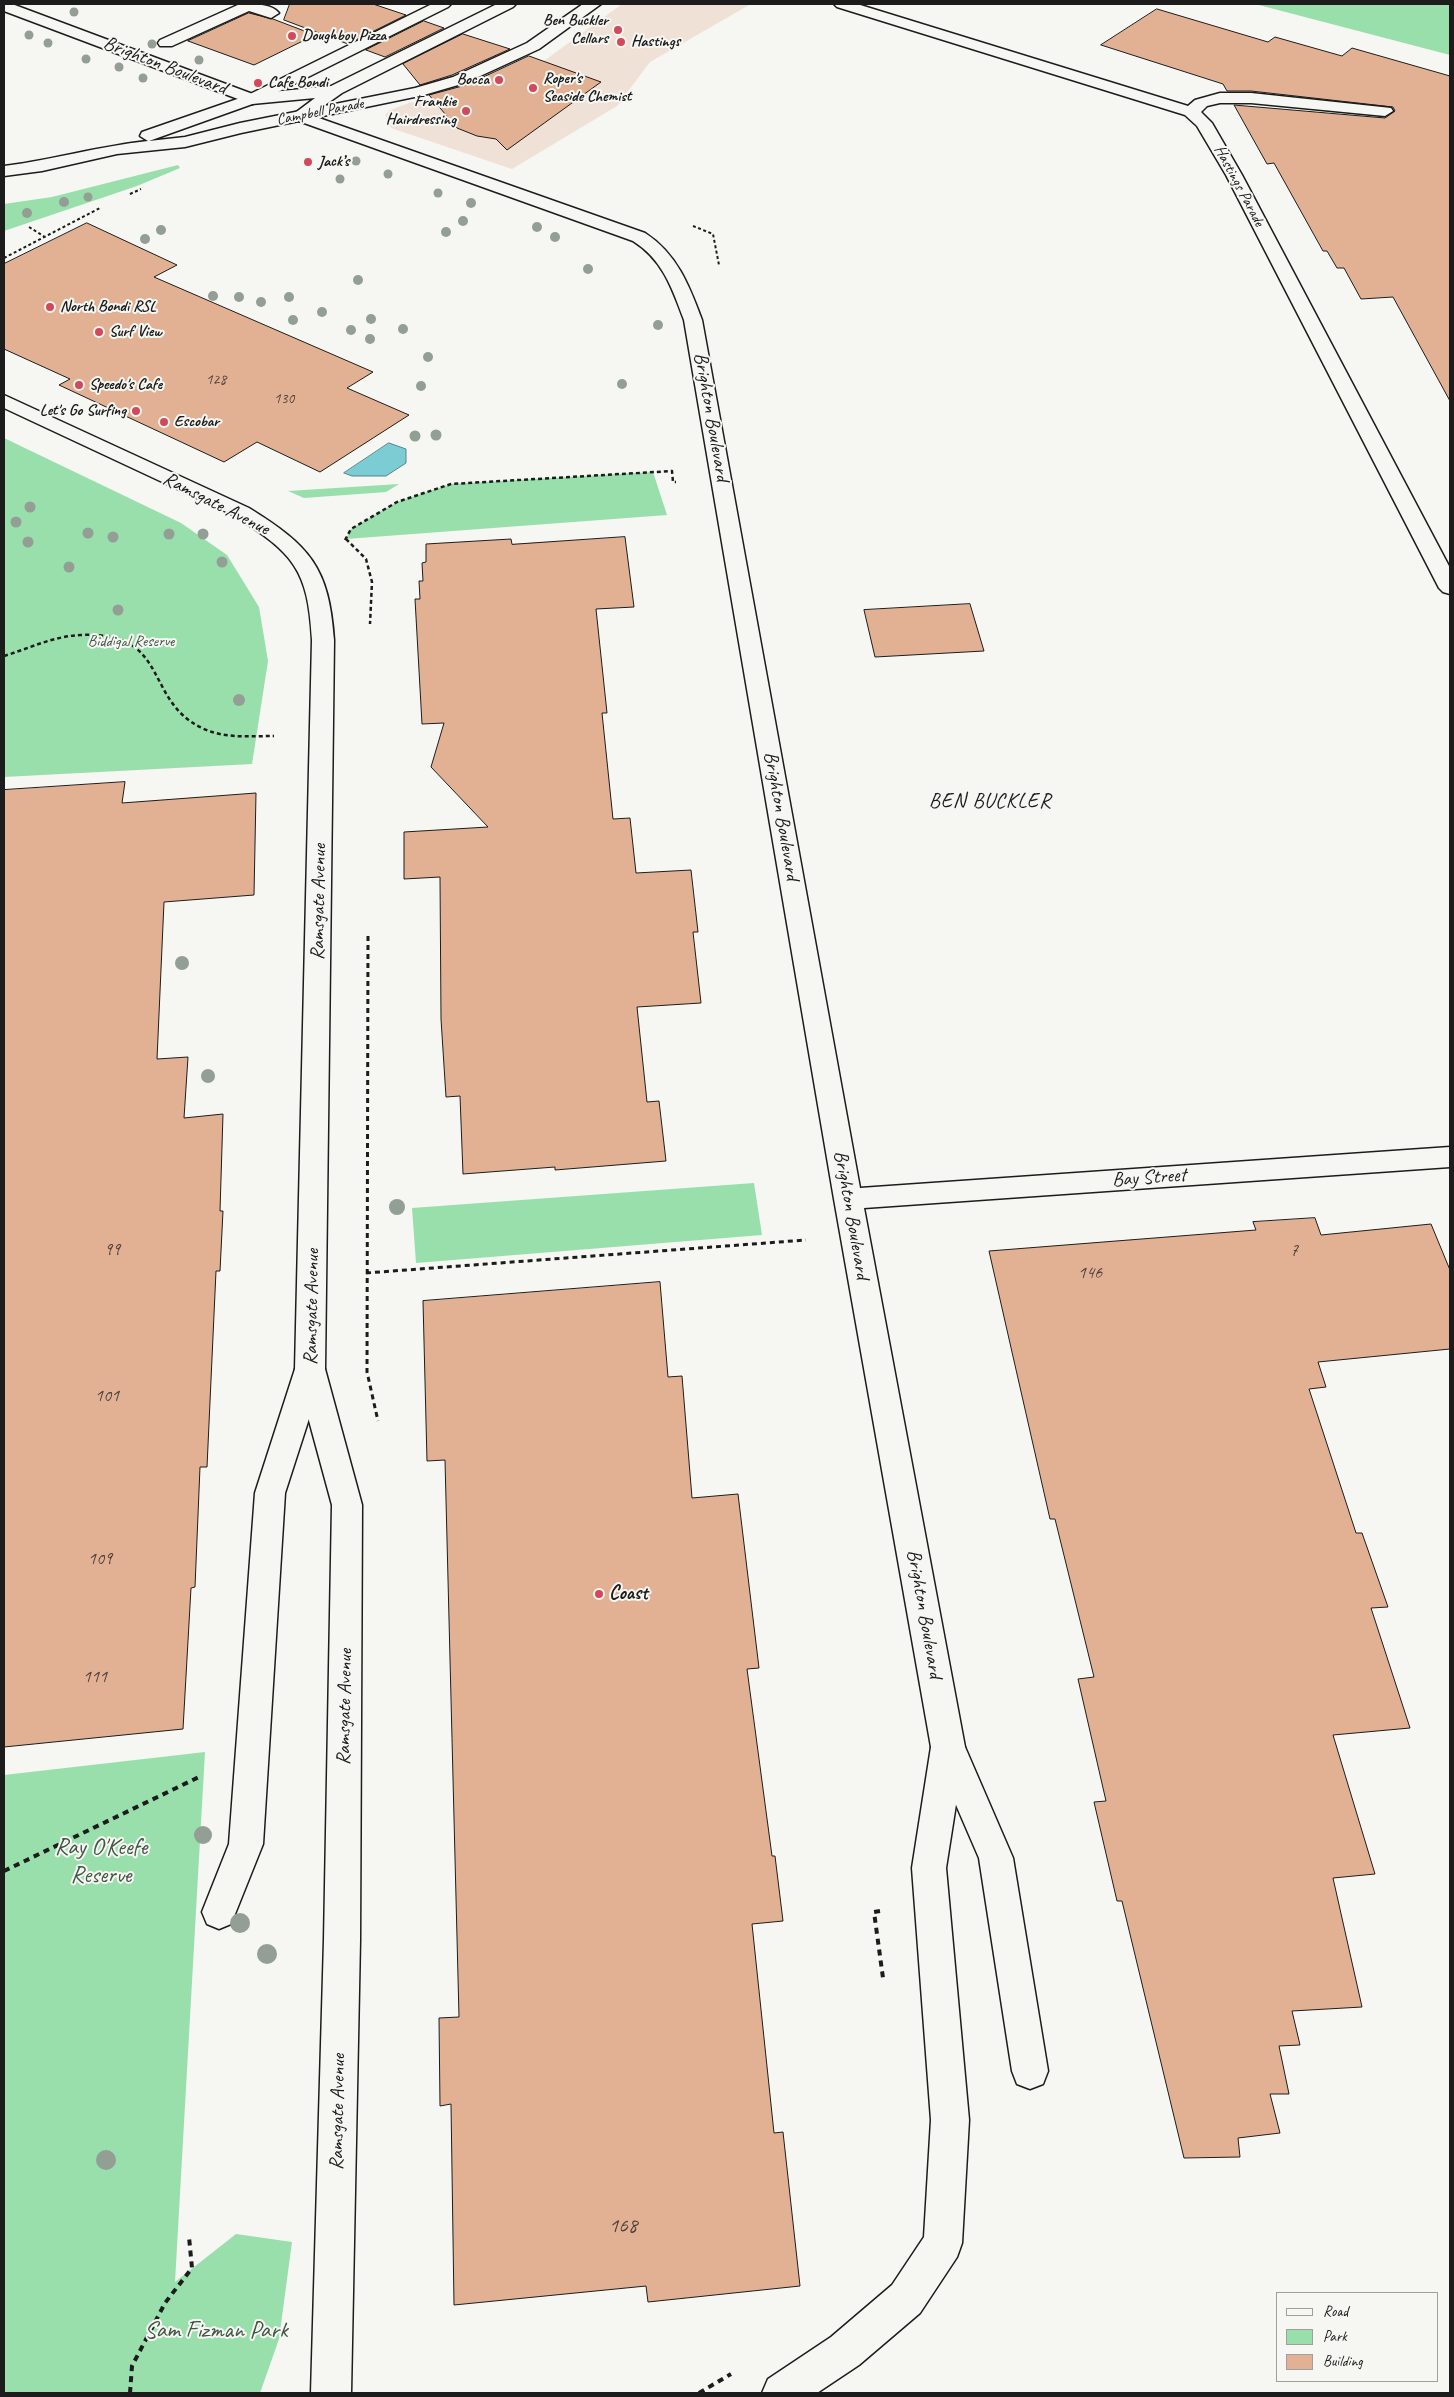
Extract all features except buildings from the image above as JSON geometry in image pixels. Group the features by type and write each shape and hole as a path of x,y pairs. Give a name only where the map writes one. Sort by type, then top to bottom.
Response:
{"street":[{"name":"Campbell Parade","path":"116,149 252,99 443,4"},
{"path":"299,116 336,90 508,4"},
{"name":"Campbell Parade","path":"4,171 42,166 116,149 185,142 299,116 380,101 459,80 498,64 533,46 593,4"},
{"name":"Hastings Parade","path":"842,4 1191,112 1204,123 1219,148 1450,588"},
{"name":"Brighton Boulevard","path":"4,6 252,99 639,237 654,245 664,255 677,278 693,320 848,1199 948,1747 996,1858 1030,2071"},
{"path":"166,43 248,6 271,13"},
{"path":"252,99 336,90"},
{"path":"1191,112 1201,103 1220,98 1251,98 1385,111"},
{"name":"Ramsgate Avenue","path":"4,401 242,512 274,532 304,561 319,598 323,640 310,1369 347,1505 342,1940 331,2393"},
{"name":"Bay Street","path":"848,1199 1450,1157"},
{"path":"219,1912 246,1844 270,1494 310,1369"},
{"path":"782,2393 845,2351 906,2299 943,2243 950,2120 929,1868 948,1747"}],"path":[{"path":"4,258 100,208"},
{"path":"29,227 45,237"},
{"path":"304,561 346,539 351,530 397,502 451,484 672,471 673,482 722,481"},
{"path":"4,656 58,638 97,636 124,641 137,648 147,658 158,683 175,706 206,730 246,736 275,736"},
{"path":"311,1278 821,1239 848,1199"},
{"path":"4,1871 208,1773"},
{"path":"884,1987 874,1912 932,1909"},
{"path":"130,2393 132,2366 165,2304 192,2268 189,2237"},
{"path":"699,2393 733,2373"}],"shaded area":[{"path":"622,4 751,4 650,62 617,106 512,169 391,128 385,115 390,110 409,103 492,87 526,74"}],"green space":[{"path":"1255,4 1450,4 1450,55"},
{"path":"178,165 180,168 137,186 4,231 4,204 52,197"},
{"name":"Biddigal Reserve","path":"4,438 181,523 227,555 259,607 268,661 252,764 4,777"},
{"path":"653,472 667,515 346,539 351,529 397,502 451,484"},
{"path":"399,484 386,492 304,498 288,491"},
{"path":"754,1183 762,1235 416,1263 412,1208"},
{"name":"Ray O'Keefe Reserve","path":"205,1752 175,2282 236,2234 292,2242 279,2339 260,2393 4,2393 4,1775"}],"water":[{"path":"389,443 406,449 406,463 386,476 352,476 344,473"}],"place":[{"name":"Ben Buckler Cellars","path":"618,30"},
{"name":"Doughboy Pizza","path":"292,36"},
{"name":"Hastings","path":"621,42"},
{"name":"Bocca","path":"499,80"},
{"name":"Cafe Bondi","path":"258,83"},
{"name":"Roper's Seaside Chemist","path":"533,88"},
{"name":"Frankie Hairdressing","path":"466,111"},
{"name":"Jack’s","path":"308,162"},
{"name":"North Bondi RSL","path":"50,307"},
{"name":"Surf View","path":"99,332"},
{"name":"Speedo's Cafe","path":"79,385"},
{"name":"Let's Go Surfing","path":"136,411"},
{"name":"Escobar","path":"164,422"},
{"name":"Coast","path":"599,1594"}],"district":[{"name":"BEN BUCKLER","path":"990,801"}],"park label":[{"name":"Sam Fizman Park","path":"216,2331"}]}
